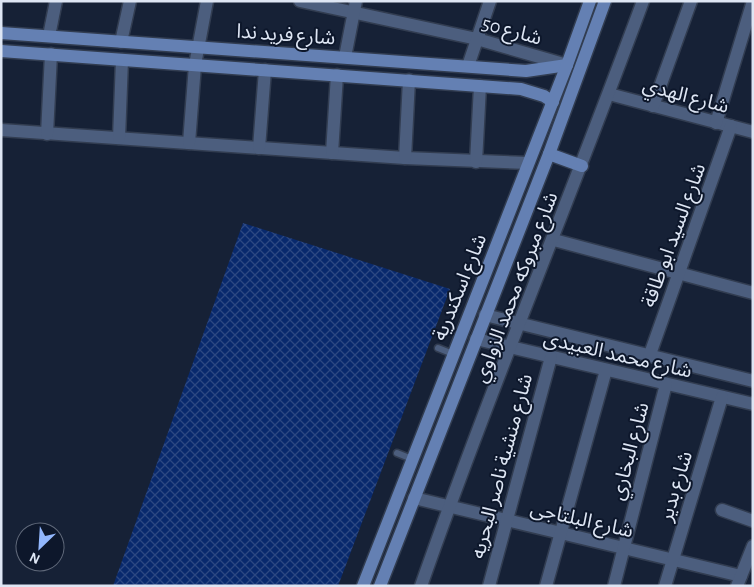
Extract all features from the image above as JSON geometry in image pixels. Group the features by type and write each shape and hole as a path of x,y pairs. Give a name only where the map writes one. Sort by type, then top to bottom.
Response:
{"street":[{"path":"48,36 56,1"},
{"path":"121,42 130,1"},
{"path":"189,143 195,65 207,1"},
{"name":"شارع 50","path":"300,1 355,7 477,39 567,66"},
{"path":"468,66 490,1"},
{"name":"شارع اسكندرية","path":"363,586 452,354 567,66 590,1"},
{"name":"شارع اسكندرية","path":"380,586 549,154 605,1"},
{"name":"شارع مبروكه محمد الزواوي","path":"421,586 449,507 554,240 643,1"},
{"path":"653,106 691,1"},
{"path":"716,123 753,1"},
{"path":"351,76 349,58 355,7"},
{"name":"شارع فريد ندا","path":"1,33 526,71 567,66"},
{"name":"شارع فريد ندا","path":"1,51 521,89 544,96 553,102"},
{"path":"48,134 51,54"},
{"path":"119,138 122,60"},
{"path":"259,148 264,70"},
{"path":"332,153 337,75"},
{"path":"405,158 409,80"},
{"path":"476,162 480,86"},
{"name":"شارع الهدي","path":"609,94 753,132"},
{"name":"شارع السيد ابو طاقة","path":"650,357 731,126"},
{"path":"1,130 405,158 528,163"},
{"path":"549,154 582,166"},
{"path":"554,240 753,293"},
{"name":"شارع محمد العبيدى","path":"485,315 650,357 753,380"},
{"name":"شارع محمد العبيدى","path":"476,339 753,404"},
{"name":"شارع منشية ناصر البحريه","path":"489,586 551,357"},
{"name":"شارع البخاري","path":"614,586 669,385 678,363"},
{"path":"546,586 606,370"},
{"name":"شارع بدير","path":"665,586 722,397"},
{"path":"421,435 436,441"},
{"name":"شارع البلتاجى","path":"414,498 673,560 739,581"},
{"path":"722,510 753,521"},
{"path":"739,581 753,546"}],"lane":[{"path":"438,348 452,354"},
{"path":"397,453 412,459"}],"building":[{"path":"243,223 450,289 338,586 113,586"}]}
